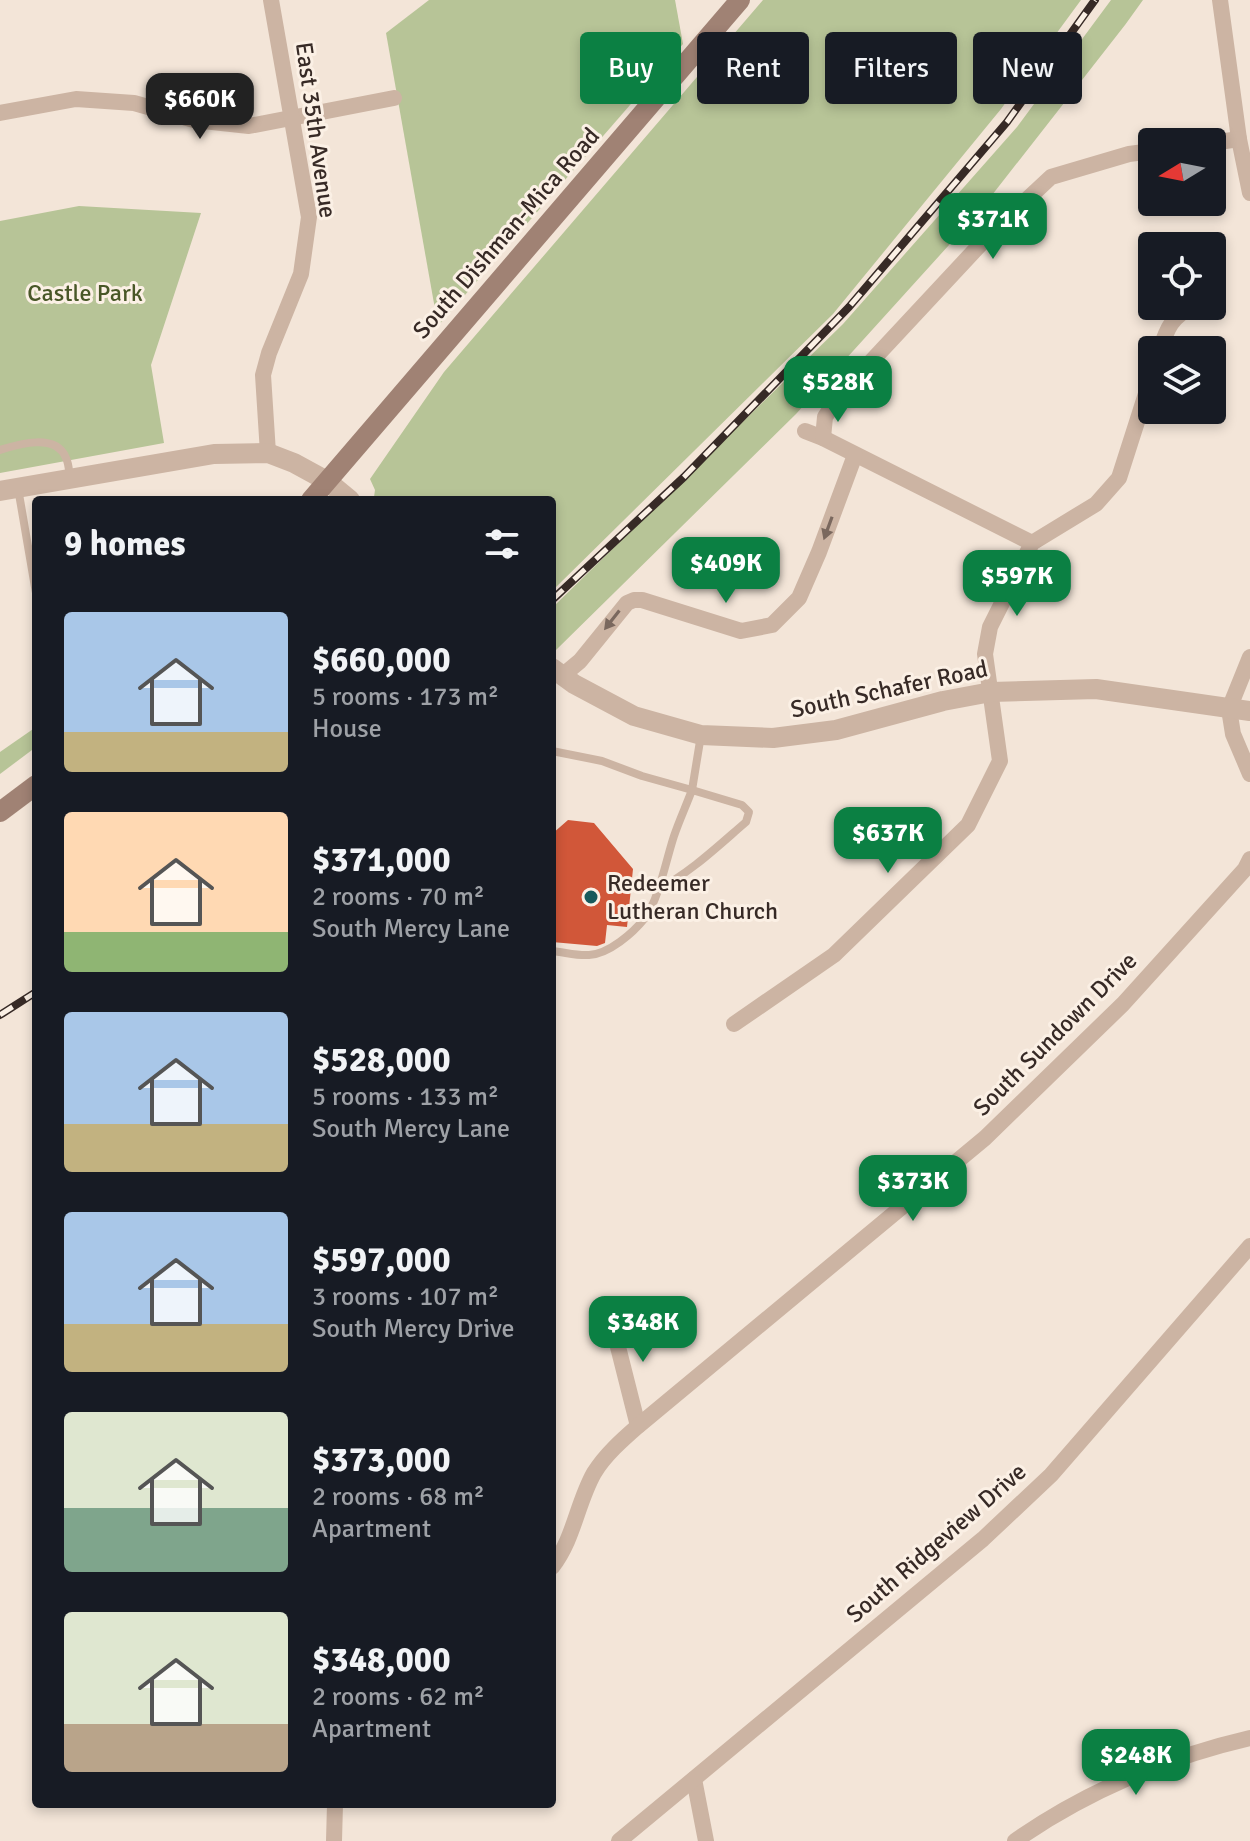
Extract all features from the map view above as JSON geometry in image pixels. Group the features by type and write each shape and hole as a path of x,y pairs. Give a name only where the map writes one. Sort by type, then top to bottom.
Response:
{"main road":[{"name":"South Dishman-Mica Road","path":"314,496 740,0"},
{"path":"0,812 32,788"}],"street":[{"name":"East 35th Avenue","path":"268,453 263,375 301,274 309,217 271,0"},
{"path":"1220,0 1239,139 1250,193"},
{"path":"0,113 76,99 134,103 194,120 249,126 394,98"},
{"path":"1226,141 1239,139"},
{"path":"823,438 825,417 839,396 990,234 1051,177 1138,153"},
{"path":"734,1024 834,955 968,825 1000,761 985,654 990,627 1032,543 1096,504 1119,478 1138,419"},
{"path":"805,431 1032,543"},
{"path":"9,489 214,454 268,453 327,481 345,496"},
{"path":"556,676 580,661 619,611 634,600 741,631 772,625 799,598 855,455"},
{"path":"1250,657 1233,734 1250,774"},
{"name":"South Schafer Road","path":"556,677 634,716 701,735 773,738 836,730 943,701 991,692 1096,689 1240,710"},
{"name":"South Sundown Drive","path":"556,1562 595,1471 614,1448 985,1138 1123,1004 1245,869 1250,859"},
{"name":"South Ridgeview Drive","path":"619,1841 983,1539 1051,1475 1250,1246"},
{"path":"604,1322 616,1339 638,1426"},
{"path":"1015,1841 1100,1791 1158,1766 1250,1738"},
{"path":"694,1779 706,1841"},
{"path":"334,1841 335,1808"}],"lane":[{"path":"0,450 32,442 47,443 58,448 66,457 70,479"},
{"path":"9,489 32,578"},
{"path":"556,951 589,955 610,948 634,930 645,917 692,790 701,735"},
{"path":"556,752 602,761 742,805 749,812 746,822 695,864 657,890"}],"green space":[{"path":"429,0 675,0 681,32 580,32 580,104 631,104 438,326 386,33"},
{"path":"763,0 1081,0 1058,32 973,32 973,104 1005,104 1001,109 833,314 556,587 556,496 374,496 370,479 444,372 674,104 681,104 681,96 697,77 697,104 809,104 809,32 736,32"},
{"path":"1111,0 1143,0 1082,80 1082,39"},
{"path":"1034,104 1063,104 978,213 796,414 556,650 556,604 843,324"},
{"name":"Castle Park","path":"79,206 201,213 151,365 164,443 0,473 0,221"},
{"path":"32,730 32,750 0,774 0,752"}],"building":[{"name":"Redeemer Lutheran Church","path":"568,820 594,823 633,869 627,927 607,925 605,943 597,946 556,942 556,830"}],"railway":[{"path":"556,596 684,477 849,307 1007,122 1095,0"},
{"path":"0,1015 32,995"}],"place":[{"name":"Redeemer Lutheran Church","path":"591,897"}]}
